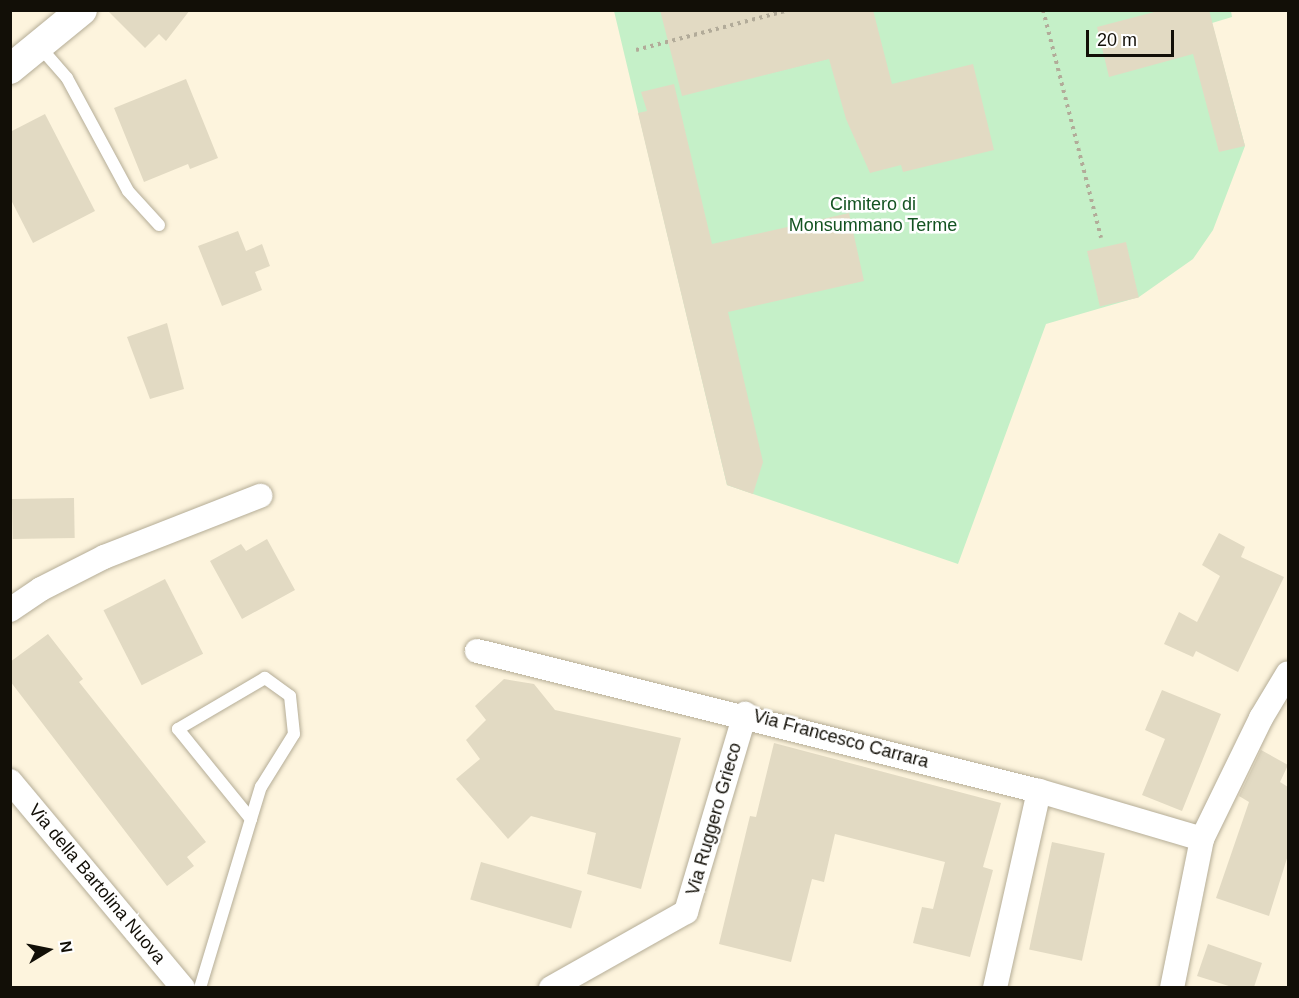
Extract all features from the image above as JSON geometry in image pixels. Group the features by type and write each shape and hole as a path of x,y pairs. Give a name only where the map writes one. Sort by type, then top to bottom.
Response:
{"street":[{"path":"10,69 82,10"},
{"path":"10,610 41,589 104,557 260,495"},
{"name":"Via Francesco Carrara","path":"477,651 745,714 1039,790 1202,839"},
{"path":"1172,987 1202,839 1261,718 1288,673"},
{"name":"Via Ruggero Grieco","path":"551,987 686,912 745,714"},
{"name":"Via della Bartolina Nuova","path":"10,780 183,987"},
{"path":"995,987 1039,790"}],"lane":[{"path":"40,46 67,78 128,191 159,225"},
{"path":"200,987 261,787 294,734 290,696 265,678 178,729 251,819"}],"path":[{"path":"636,50 790,10"},
{"path":"1043,10 1101,238"}],"green space":[{"name":"Cimitero di Monsummano Terme","path":"614,11 1231,11 1232,17 1212,23 1245,146 1213,230 1193,259 1139,297 1046,324 958,564 727,485"}],"building":[{"path":"107,10 190,10 166,41 159,34 145,48"},
{"path":"660,10 873,10 892,84 973,64 994,150 903,172 901,165 870,173 846,119 829,59 682,96"},
{"path":"1162,10 1209,10 1245,146 1219,152 1193,54 1109,77 1097,27"},
{"path":"186,79 218,158 190,169 188,164 144,182 114,108"},
{"path":"674,84 712,244 849,213 864,281 728,312 763,462 753,494 727,485 638,113 647,111 641,92"},
{"path":"45,114 95,211 33,243 10,198 10,132"},
{"path":"238,231 246,251 262,244 270,266 255,272 262,290 222,306 198,246"},
{"path":"1126,242 1139,298 1100,307 1087,251"},
{"path":"167,323 184,389 150,399 127,337"},
{"path":"74,498 75,538 13,539 12,499"},
{"path":"1219,533 1245,547 1241,557 1284,577 1238,672 1196,651 1193,657 1164,644 1179,612 1197,622 1220,576 1202,565"},
{"path":"267,539 295,590 242,619 210,561 241,544 246,551"},
{"path":"165,579 203,654 142,685 104,610"},
{"path":"48,634 83,679 79,682 206,842 187,857 194,866 167,886 10,681 10,662"},
{"path":"504,679 534,684 555,710 681,738 641,889 587,874 596,833 531,816 508,839 456,779 480,759 466,740 486,720 475,706"},
{"path":"1162,690 1221,714 1182,811 1142,795 1165,739 1145,730"},
{"path":"774,743 1001,803 983,867 993,870 970,957 913,943 922,907 933,909 945,862 835,834 824,882 812,879 791,962 719,944 750,816 756,817"},
{"path":"1261,750 1288,765 1280,782 1288,787 1288,855 1269,916 1216,898 1249,802 1239,796"},
{"path":"1052,842 1105,853 1082,961 1029,950"},
{"path":"481,862 582,891 571,928 470,899"},
{"path":"1208,944 1262,963 1254,987 1232,987 1197,976"}]}
